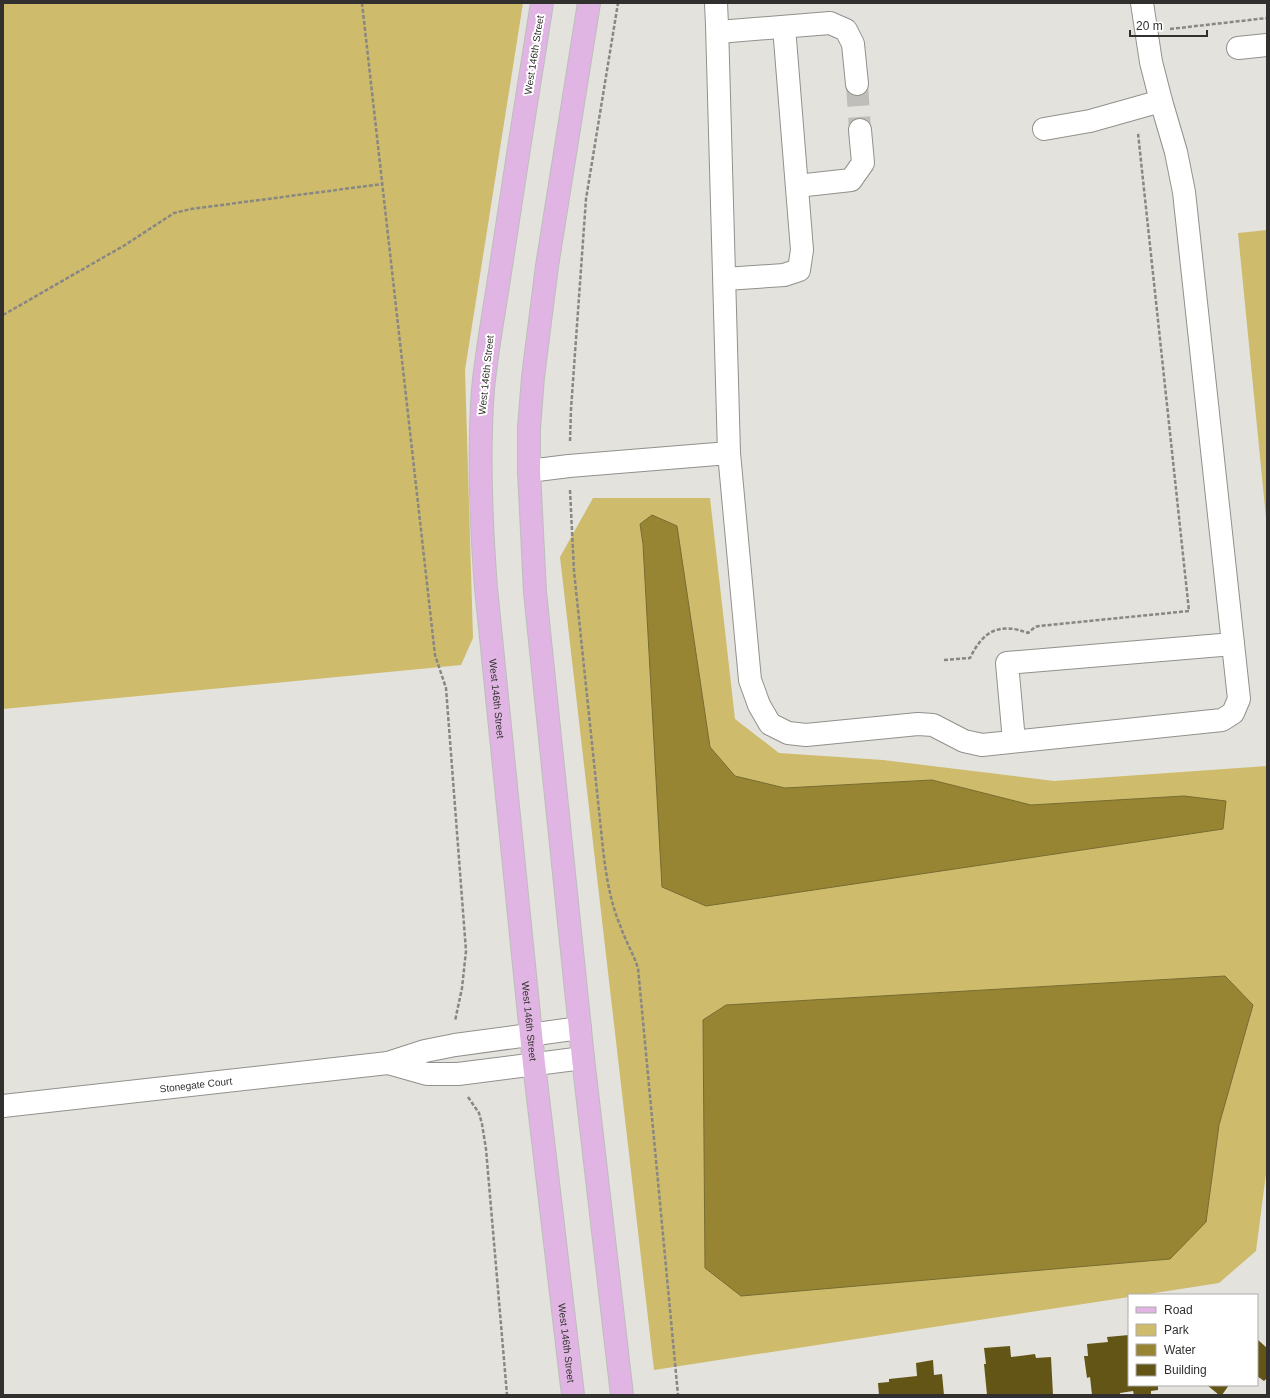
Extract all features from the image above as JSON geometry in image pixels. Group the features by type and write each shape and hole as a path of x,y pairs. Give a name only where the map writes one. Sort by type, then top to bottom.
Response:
{"main road":[{"name":"West 146th Street","path":"542,3 512,186 483,388 481,444 483,543 486,588 534,1064 573,1395"},
{"path":"589,3 547,266 534,369 529,428 529,471 535,592 583,1058 622,1395"}],"street":[{"path":"716,3 729,453 750,680 759,705 770,724 788,732 806,734 918,724 933,725 964,742 982,745 1222,720 1234,713 1239,699 1184,192 1176,152 1151,62 1142,3"},
{"path":"718,32 830,23 846,30 853,44 857,84"},
{"path":"725,279 784,275 799,270 802,250 784,27"},
{"path":"1238,48 1267,45"},
{"path":"1044,129 1097,119 1161,101"},
{"path":"797,186 851,180 863,163 860,130"},
{"path":"529,471 569,466 729,453"},
{"path":"1014,741 1007,663 1233,644"},
{"name":"Stonegate Court","path":"3,1106 388,1064 425,1051 455,1045 580,1028"},
{"name":"Stonegate Court","path":"388,1064 427,1074 458,1074 583,1058"}],"path":[{"path":"362,3 435,655 446,688 466,951 462,988 454,1024"},
{"path":"571,409 586,199 618,3"},
{"path":"1164,29 1267,18"},
{"path":"944,660 970,658 980,640 995,630 1016,629 1028,633 1035,627 1039,626 1189,611 1137,126"},
{"path":"3,315 125,245 174,213 191,209 382,184"},
{"path":"570,511 574,571 607,880 620,926 638,968 678,1395"},
{"path":"465,1093 479,1113 486,1149 507,1395"}],"green space":[{"path":"3,3 523,3 465,370 473,638 461,665 3,709"},
{"path":"1267,230 1267,528 1238,233"},
{"path":"593,498 710,498 735,719 779,753 883,760 1054,781 1267,766 1267,1166 1256,1251 1219,1283 1148,1294 1128,1294 1128,1297 654,1370 560,557"}],"water":[{"path":"652,515 677,526 710,747 735,776 785,788 932,780 1031,805 1184,796 1226,801 1223,829 706,906 662,887 643,544 640,524"},
{"path":"1225,976 1253,1005 1219,1125 1206,1222 1170,1259 741,1296 705,1268 703,1020 726,1005"}],"building":[{"path":"1128,1335 1128,1386 1158,1386 1158,1390 1151,1391 1151,1395 1134,1395 1133,1391 1120,1393 1120,1395 1092,1395 1090,1377 1087,1378 1084,1356 1088,1356 1087,1344 1108,1342 1107,1337"},
{"path":"1258,1340 1267,1348 1267,1378 1264,1381 1258,1377"},
{"path":"1010,1346 1011,1357 1035,1354 1036,1358 1051,1357 1053,1395 987,1395 984,1348"},
{"path":"933,1360 934,1375 942,1374 944,1395 879,1395 878,1383 889,1382 889,1379 917,1376 916,1363"},
{"path":"1208,1386 1228,1386 1222,1395 1219,1395"}],"tunnel":[{"path":"857,84 860,130"}]}
